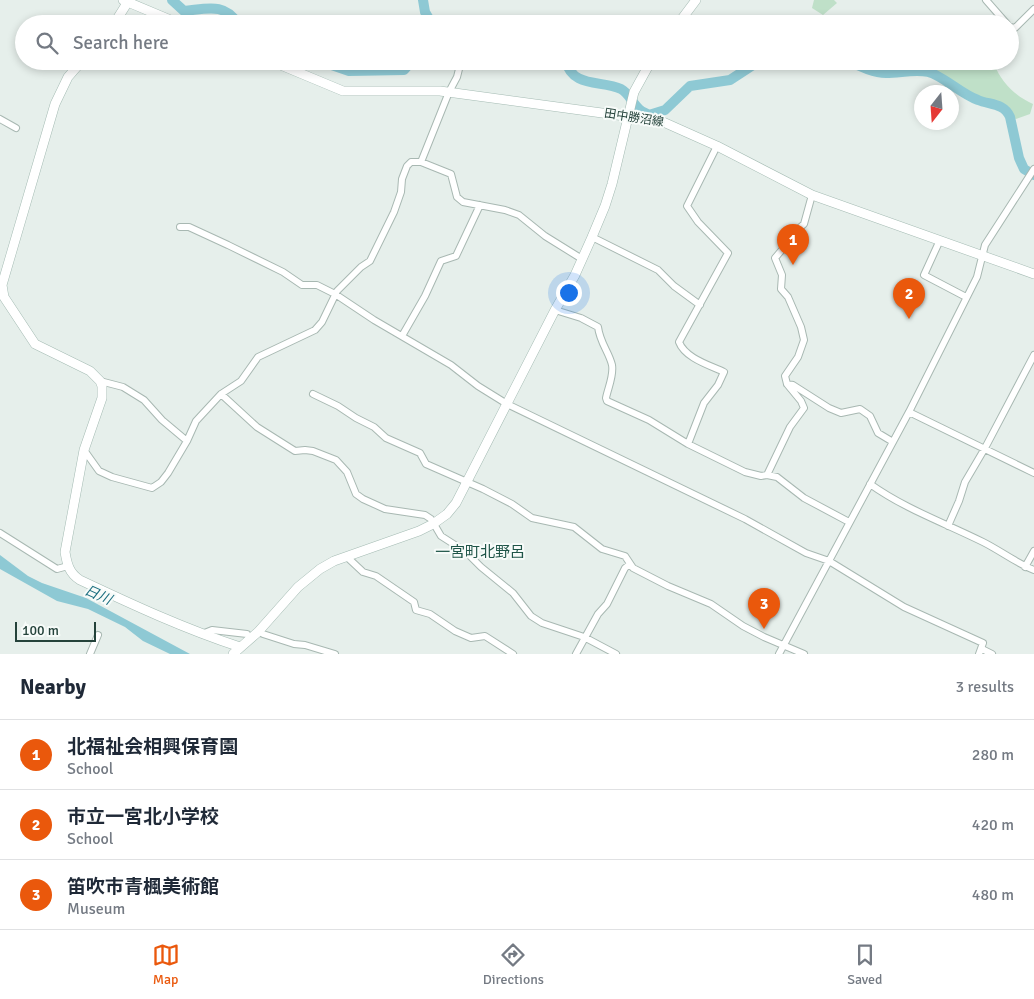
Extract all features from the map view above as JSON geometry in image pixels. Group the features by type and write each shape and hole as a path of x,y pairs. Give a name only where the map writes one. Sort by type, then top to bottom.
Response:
{"street":[{"path":"685,15 696,0"},
{"path":"986,0 1000,15"},
{"path":"119,15 127,1 159,15"},
{"path":"1019,24 1034,9"},
{"path":"75,70 68,78 55,104 2,285 2,297 36,344 90,371 100,381 103,390 84,450 65,552 68,566 80,580 236,651 258,632 309,577 334,561 434,524 456,504 555,310 575,276 610,192 630,105 634,92 646,70"},
{"name":"田中勝沼線","path":"293,70 343,91 450,92 661,121 717,146 812,195 1034,274"},
{"path":"421,162 459,70"},
{"path":"0,119 16,128"},
{"path":"688,444 704,403 718,385 724,372 700,361 682,348 679,342 728,253 698,222 687,206 717,146"},
{"path":"84,450 99,471 112,477 152,488 161,482 187,441 196,421 221,394 241,381 258,357 315,330 322,322 335,294 360,267 370,261 394,212 407,166 411,162 421,162 451,174 457,197 463,202 505,210 519,215 545,236 582,259"},
{"path":"779,654 893,442 977,277 985,245 1031,179 1034,169"},
{"path":"767,475 790,427 804,408 801,401 787,384 785,376 798,356 804,340 801,326 788,298 781,289 782,275 774,258 786,245 789,236 804,224 812,195"},
{"path":"402,336 425,296 441,261 456,256 480,205"},
{"path":"180,227 189,227 228,245 283,272 302,285 317,286 335,294 374,320 451,365 478,386 507,404 745,519 806,553 829,561 904,607 983,643 981,651 992,654"},
{"path":"592,237 658,270 674,286 700,305"},
{"path":"940,240 924,275 966,297"},
{"path":"555,310 580,318 598,327 602,344 612,364 607,401 649,420 688,444 745,472 777,477 810,502 849,522"},
{"path":"948,526 965,482 1034,355"},
{"path":"100,381 123,387 144,400 162,420 187,441"},
{"path":"787,384 793,385 829,408 841,413 844,414 860,409 867,413 878,433 893,442"},
{"path":"221,394 257,427 295,451 313,451 336,460 347,472 356,494 363,499 385,509 425,515 431,519 441,536 466,552 513,593 531,616 542,623 584,637 616,654"},
{"path":"313,394 338,406 374,428 386,438 420,453 426,464 484,489 512,504 532,518 574,527 602,549 625,556 633,568 668,586 711,604 743,626 804,654"},
{"path":"908,412 1034,473"},
{"path":"870,484 892,499 985,543 1025,567 1034,570"},
{"path":"0,533 57,569 68,566"},
{"path":"1025,567 1034,551"},
{"path":"347,557 363,572 376,576 414,602 416,610 430,614 455,631 471,638 485,636 513,654"},
{"path":"576,654 584,637 598,614 607,604 630,564"},
{"path":"202,634 212,630 247,634"},
{"path":"264,634 335,654"},
{"path":"90,654 98,635"}],"green space":[{"path":"814,0 834,0 837,3 823,15 812,8"},
{"path":"934,70 997,70 1005,83 1015,93 1033,104 1030,114 1016,119 1011,117 1009,109 999,103 980,99 961,90 959,85 954,85"}],"water":[{"path":"0,555 28,576 42,583 86,598 190,654 170,654 143,641 125,627 88,609 57,601 0,569"}],"waterway":[{"path":"172,0 184,11 214,8 231,15"},
{"path":"423,0 427,15"},
{"path":"346,70 404,70"},
{"path":"569,70 574,76 589,82 621,89 641,111 649,115 665,110 690,86 730,80 745,70"},
{"path":"872,70 882,73 928,72 965,94 1004,109 1010,117 1019,158 1024,169 1034,175"}],"place":[{"name":"北福祉会相興保育園","path":"793,265"},
{"name":"市立一宮北小学校","path":"909,319"},
{"name":"笛吹市青楓美術館","path":"764,629"}],"district":[{"name":"一宮町北野呂","path":"480,552"}],"water label":[{"name":"日川","path":"98,595"}]}
